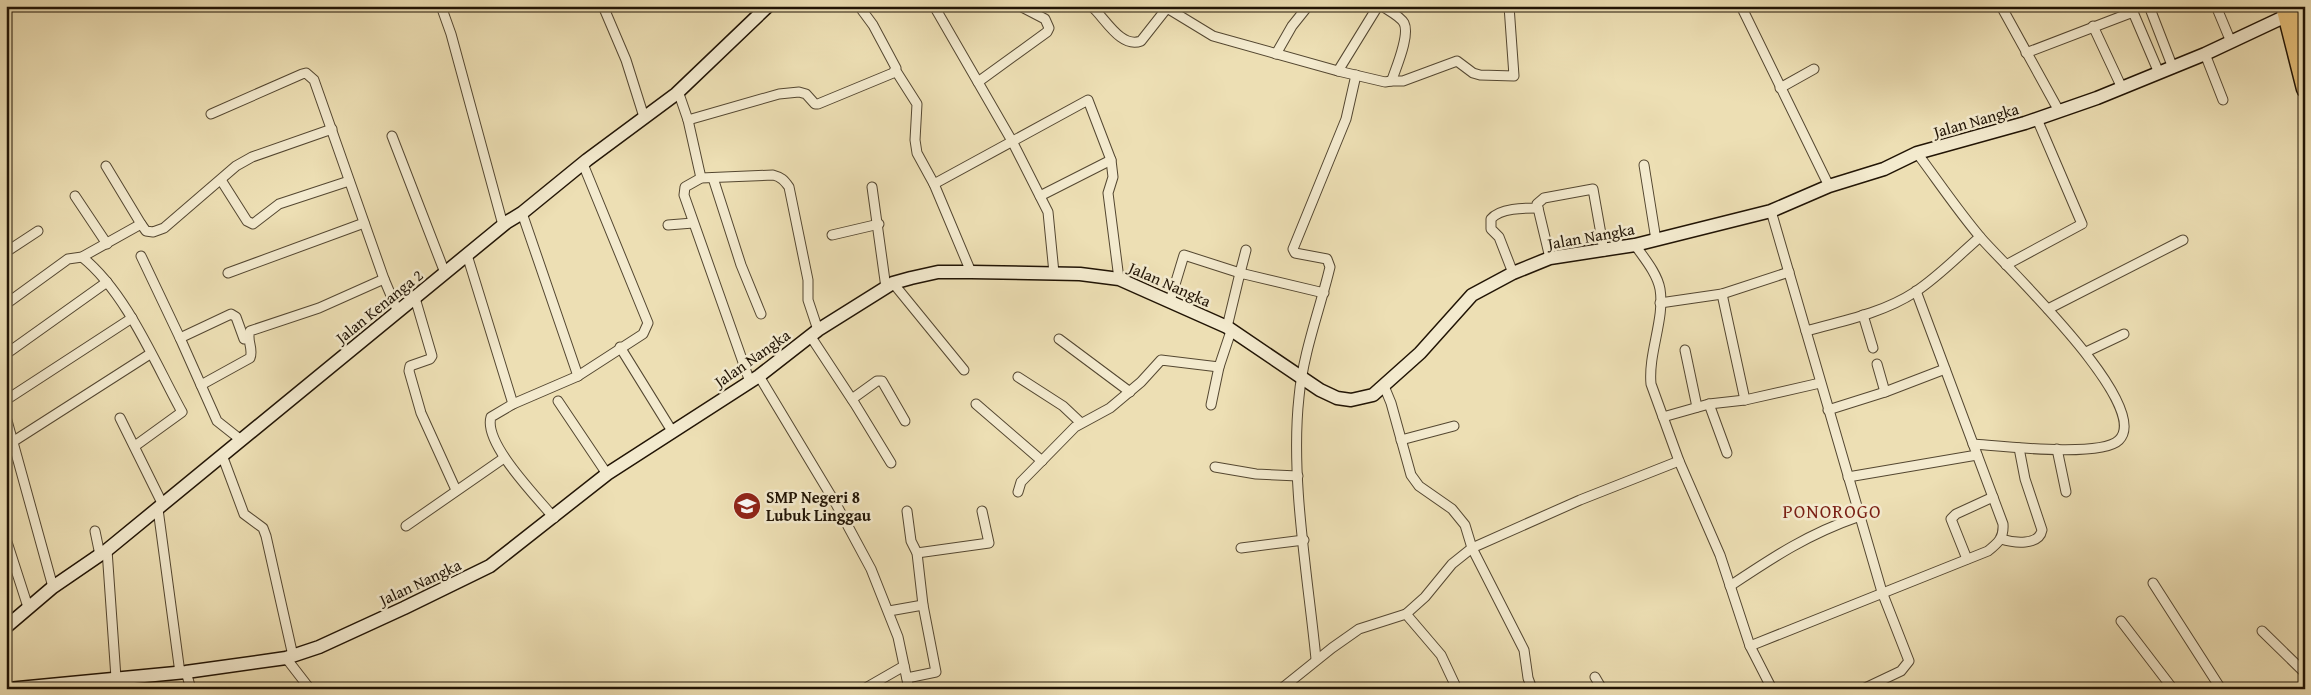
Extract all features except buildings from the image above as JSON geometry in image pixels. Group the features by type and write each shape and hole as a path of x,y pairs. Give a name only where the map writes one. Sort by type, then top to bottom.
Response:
{"highway":[{"path":"2294,9 2305,34"},
{"path":"2294,9 2305,89"}],"street":[{"path":"441,6 451,34 503,225"},
{"path":"603,6 626,60 644,117"},
{"name":"Jalan Kenanga 2","path":"6,627 53,587 104,553 503,225 522,213 678,91 768,6"},
{"path":"859,6 891,56 896,70 917,104 915,140 917,153 934,184 971,272"},
{"path":"978,82 1047,32 1049,28 1045,19 1020,6"},
{"path":"1091,6 1118,35 1136,43 1141,41 1167,7 1213,36 1338,71 1391,81 1403,81 1457,61 1473,73 1480,75 1514,76 1509,6"},
{"path":"1276,54 1292,26 1308,6"},
{"path":"1338,71 1378,6"},
{"path":"1382,6 1402,20 1405,28 1400,59 1391,81"},
{"path":"1741,6 1829,186"},
{"path":"2001,6 2059,111"},
{"path":"2149,6 2173,68"},
{"path":"2216,6 2231,42"},
{"path":"938,8 1012,141 1051,219 1054,273"},
{"name":"Jalan Nangka","path":"8,689 183,673 289,657 319,647 490,566 554,518 607,474 754,379 815,333 890,286 938,272 1054,273 1119,279 1229,329 1301,378 1337,398 1351,400 1373,395 1455,316 1465,301 1513,273 1550,258 1635,245 1771,211 1829,186 1884,169 1917,153 2037,119 2122,88 2205,54 2294,9"},
{"path":"2026,52 2133,12 2159,73"},
{"path":"2093,26 2122,88"},
{"path":"2205,54 2223,100"},
{"path":"1780,88 1814,69"},
{"path":"688,120 787,93 806,94 815,104 818,104 896,70"},
{"path":"211,114 302,74 306,74 314,80 384,279 398,312"},
{"path":"1316,659 1298,476 1297,418 1301,378 1330,267 1329,261 1295,253 1293,249 1346,119 1356,75"},
{"path":"678,91 688,120 701,178"},
{"path":"934,184 1088,100 1111,160 1114,178 1108,193 1119,279"},
{"path":"2006,265 2082,224 2037,119"},
{"path":"106,166 146,231 154,232 164,228 236,166 252,157 332,129"},
{"path":"392,136 446,273"},
{"path":"1917,153 1980,237 2086,352 2113,390 2119,405 2124,431 2121,439 2113,445 2098,448 2019,448 1973,444"},
{"path":"1040,196 1111,160"},
{"path":"554,518 504,458 489,422 490,417 513,404 578,376 647,331 648,318 583,164"},
{"path":"1644,165 1656,240"},
{"path":"890,464 815,333 808,300 808,280 789,187 784,180 780,176 701,178 683,190 693,222 754,379 857,540 889,611 909,689"},
{"path":"713,178 741,265 761,314"},
{"path":"220,180 248,220 253,224 279,204 349,181"},
{"path":"872,187 890,286 964,370"},
{"path":"1550,258 1537,204 1544,198 1593,189 1604,251"},
{"path":"75,196 106,244"},
{"path":"1513,273 1499,238 1491,229 1491,219 1495,215 1514,210 1538,208"},
{"path":"1771,211 1882,592 1909,661 1901,671 1863,689"},
{"path":"522,213 578,376"},
{"path":"668,226 693,222"},
{"path":"228,273 364,223"},
{"path":"6,304 68,259 82,257 141,224"},
{"path":"832,235 879,224"},
{"path":"6,252 38,231"},
{"path":"1806,331 1884,308 1916,291 1980,237"},
{"path":"2048,310 2183,240"},
{"path":"1635,245 1654,273 1660,288 1660,303 1650,372 1651,384 1679,462 1720,555 1750,646 1772,689"},
{"path":"1211,406 1246,250"},
{"path":"467,255 513,404"},
{"path":"1170,301 1184,255 1240,273 1324,293"},
{"path":"141,256 219,424 241,440"},
{"path":"82,257 107,282 132,318 182,412 135,446"},
{"path":"1660,303 1722,294 1789,272"},
{"path":"201,386 250,358 252,353 248,337 250,331 319,308 384,279"},
{"path":"6,354 107,282"},
{"path":"1750,646 1988,551 2001,539 2004,533 2003,524 1916,291"},
{"path":"1722,294 1745,400"},
{"path":"415,298 432,356 430,359 410,366 409,371 421,413 456,490"},
{"path":"180,338 231,314 236,317 244,339"},
{"path":"1863,315 1873,348"},
{"path":"6,400 132,318"},
{"path":"2086,352 2124,334"},
{"path":"1059,339 1130,392"},
{"path":"620,347 672,432"},
{"path":"1685,350 1697,408"},
{"path":"14,441 150,354"},
{"path":"1018,492 1021,482 1081,423 1110,408 1130,392 1161,360 1219,367"},
{"path":"1877,364 1885,392"},
{"path":"1828,410 1885,392 1945,369"},
{"path":"1018,376 1063,406 1081,423"},
{"path":"852,399 877,382 882,381 905,420"},
{"path":"1663,417 1709,404 1745,400 1820,383"},
{"path":"1384,386 1414,481 1460,516 1472,548 1524,650 1528,678 1532,689"},
{"path":"558,401 607,474"},
{"path":"976,404 1042,461"},
{"path":"1709,404 1727,453"},
{"path":"120,418 135,446 160,507 170,613 183,673 191,689"},
{"path":"7,421 53,587"},
{"path":"1402,440 1454,426"},
{"path":"2001,539 2025,542 2036,539 2041,535 2042,530 2025,479 2019,448"},
{"path":"2057,449 2066,492"},
{"path":"222,455 244,514 263,528 289,657 310,689"},
{"path":"1848,477 1977,456"},
{"path":"406,526 504,458"},
{"path":"1280,689 1316,659 1359,629 1406,614 1425,597 1452,564 1472,548 1539,520 1580,500 1679,462"},
{"path":"1215,466 1256,474 1298,476"},
{"path":"1967,559 1952,519 1956,514 1993,497"},
{"path":"907,511 910,541 917,553 923,605 936,672 907,678"},
{"path":"917,553 989,543 982,511"},
{"path":"1730,586 1788,548 1822,529 1860,516"},
{"path":"94,532 104,553 116,678"},
{"path":"6,539 28,607"},
{"path":"1241,548 1304,540"},
{"path":"2153,583 2221,689"},
{"path":"889,611 923,605"},
{"path":"1406,614 1441,655 1457,689"},
{"path":"2122,622 2173,689"},
{"path":"2262,631 2305,673"},
{"path":"864,689 904,666"},
{"path":"1595,677 1602,689"}],"place":[{"name":"SMP Negeri 8 Lubuk Linggau","path":"747,506"}],"district":[{"name":"PONOROGO","path":"1832,511"}]}
